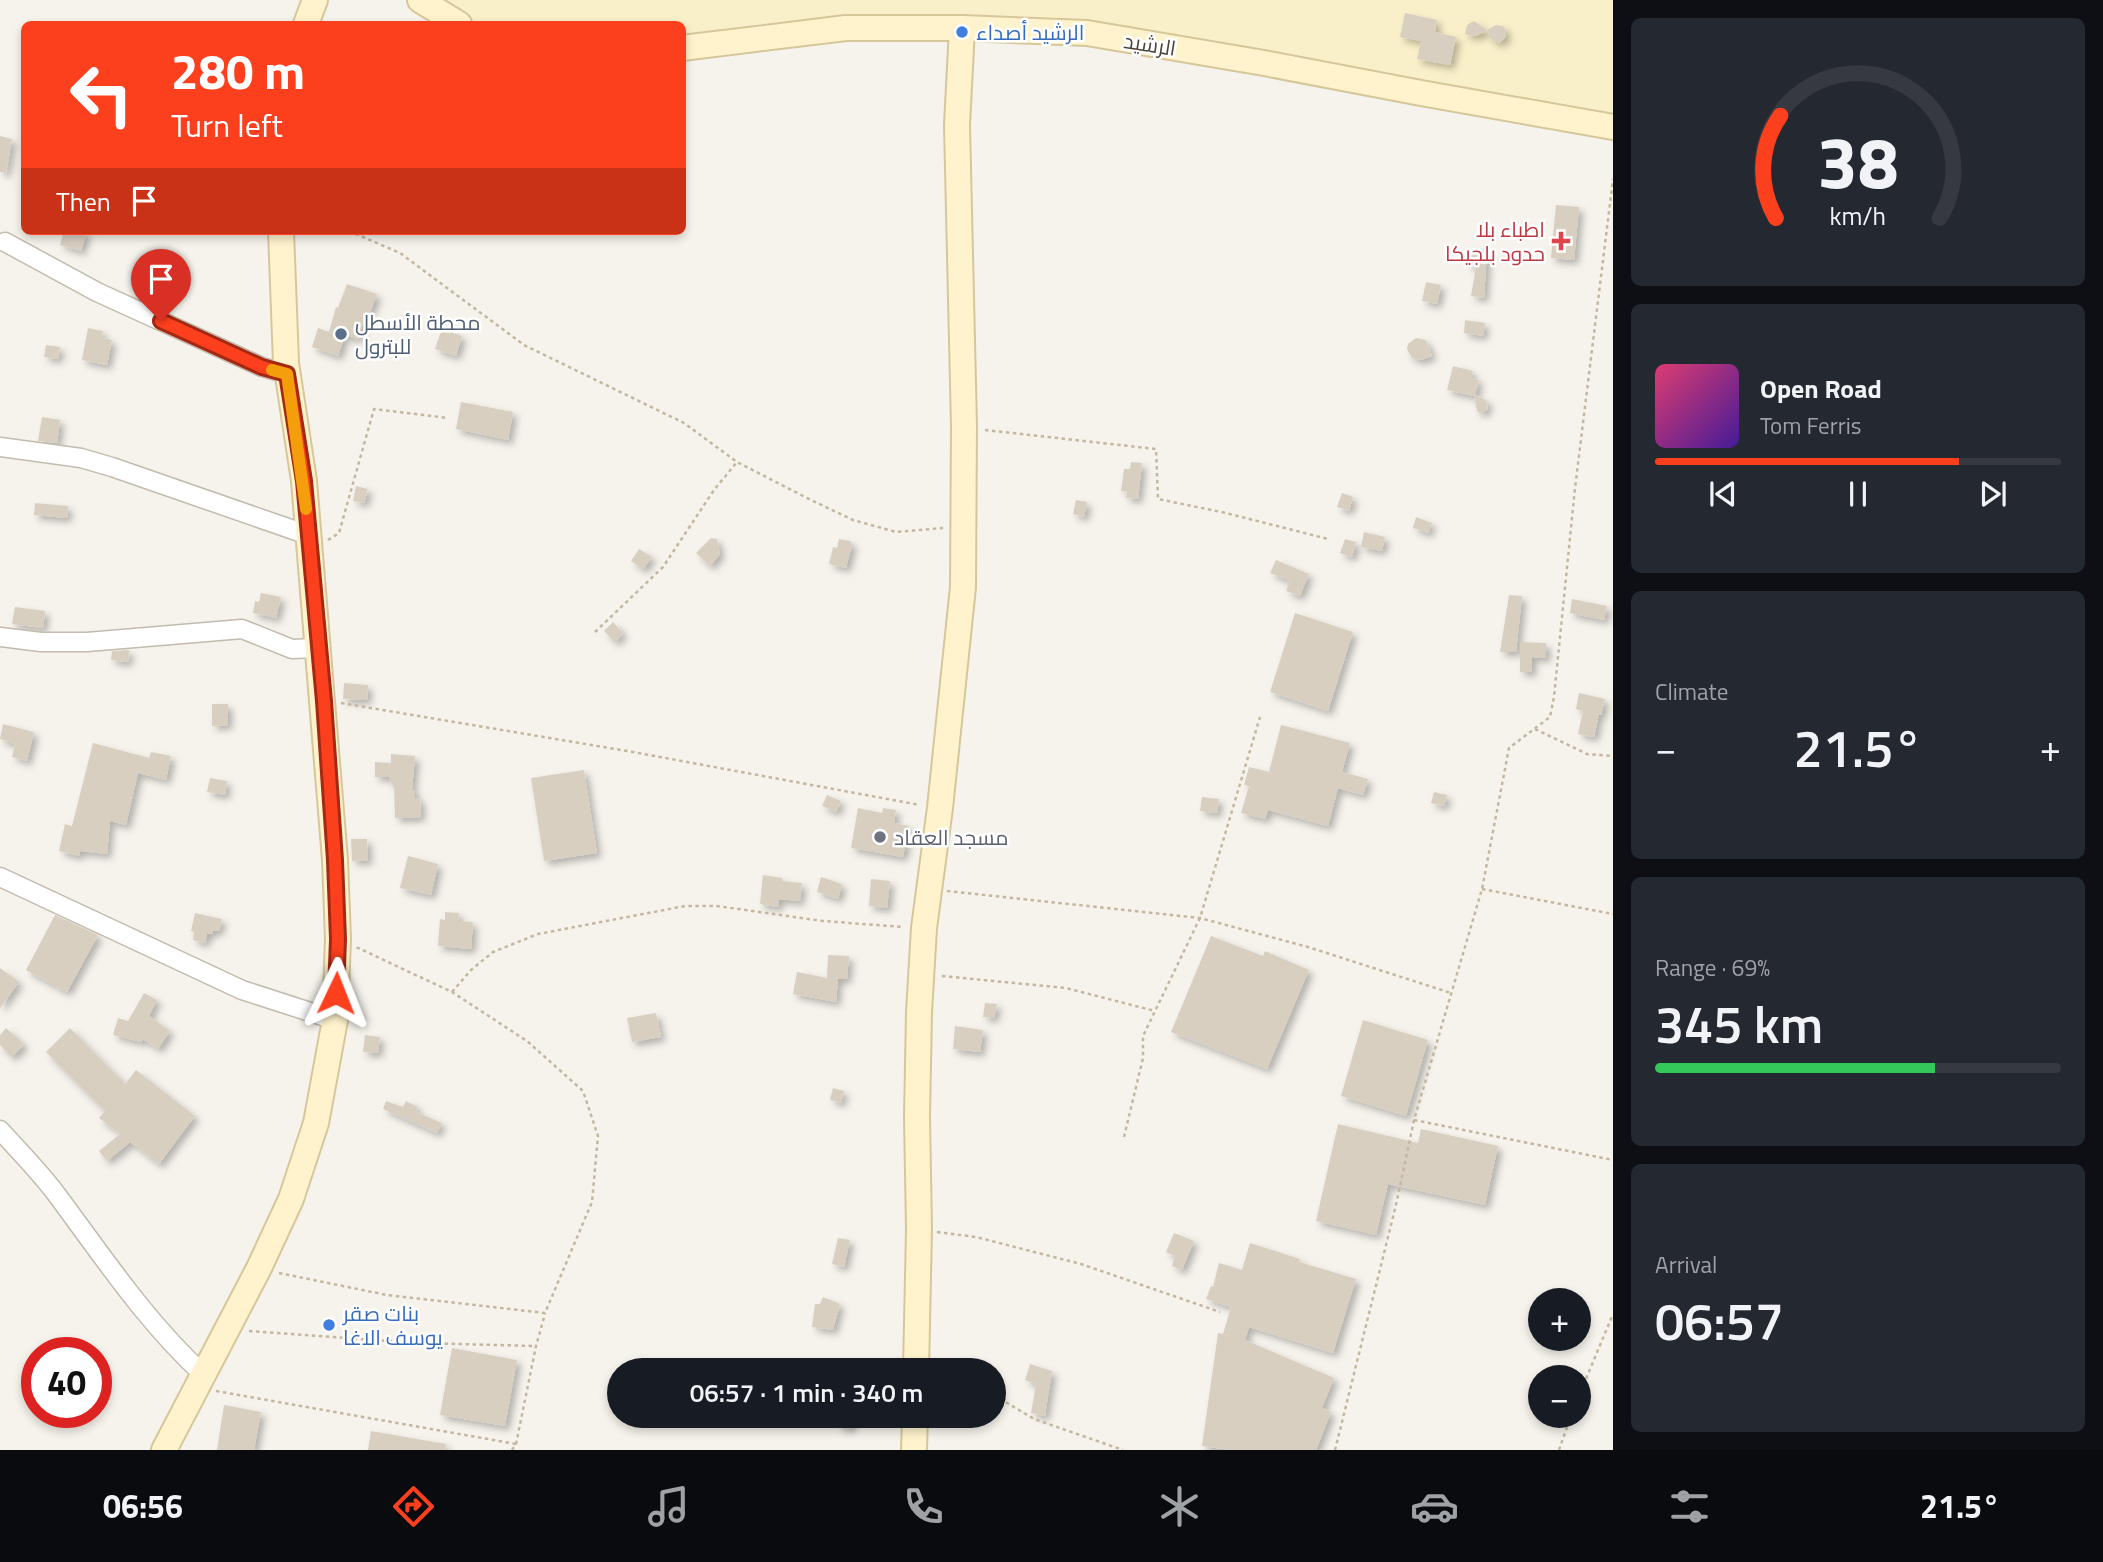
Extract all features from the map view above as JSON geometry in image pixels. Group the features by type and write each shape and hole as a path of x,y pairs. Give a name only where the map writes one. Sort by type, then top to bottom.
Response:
{"main road":[{"path":"307,21 315,0"},
{"path":"420,0 454,21"},
{"name":"الرشيد","path":"686,48 846,28 962,28 1087,33 1265,62 1613,127"},
{"path":"916,1358 919,1230 917,1117 921,974 963,587 964,427 957,200 957,125 962,28"},
{"path":"164,1450 259,1268 291,1199 316,1123 335,1020 338,939 335,860 304,481 287,374 281,235"},
{"path":"914,1450 915,1428"}],"street":[{"path":"5,242 97,292 262,367 287,374"},
{"path":"0,447 80,458 112,467 309,542"},
{"path":"0,637 41,642 87,642 242,629 292,649 319,648"},
{"path":"0,877 243,990 335,1020"},
{"path":"0,1130 55,1193 200,1381"}],"path":[{"path":"1335,1450 1396,1205 1414,1120 1482,889 1509,748 1550,717 1613,179"},
{"path":"358,235 400,253 524,345 684,423 737,462 853,520 896,532 933,531 964,523"},
{"path":"309,542 340,533 374,409 447,418"},
{"path":"964,427 1156,449 1158,499 1328,539"},
{"path":"595,632 663,567 714,490 737,462"},
{"path":"324,701 633,752 940,808"},
{"path":"1124,1137 1143,1058 1143,1036 1200,918 1260,717"},
{"path":"1535,729 1587,754 1613,756"},
{"path":"1482,889 1613,914"},
{"path":"930,890 1200,918 1308,947 1451,993"},
{"path":"452,992 471,970 493,952 538,934 685,906 717,906 823,921 925,928"},
{"path":"338,939 452,992 527,1041 583,1091 598,1136 592,1202 545,1312 516,1444 512,1450"},
{"path":"921,974 1066,988 1155,1011"},
{"path":"1414,1120 1613,1160"},
{"path":"919,1230 976,1237 1081,1264 1220,1312"},
{"path":"259,1268 387,1295 545,1312"},
{"path":"1591,1367 1613,1314"},
{"path":"228,1329 418,1343 536,1346"},
{"path":"200,1381 516,1444"},
{"path":"1006,1402 1034,1419 1123,1450"},
{"path":"1559,1450 1567,1428"}],"sand":[{"path":"437,0 1613,0 1613,116 1064,19 910,17 686,37 686,21 472,21"}],"building":[{"path":"1405,13 1437,20 1435,32 1456,37 1450,65 1417,59 1421,41 1400,37"},
{"path":"1474,21 1487,30 1496,25 1505,28 1506,37 1499,43 1491,39 1487,31 1475,36 1465,34 1467,25"},
{"path":"0,136 12,139 6,173 0,172"},
{"path":"1556,205 1579,207 1574,260 1551,258"},
{"path":"63,235 86,235 81,251 60,245"},
{"path":"1470,249 1487,250 1484,298 1471,296 1476,267 1469,267"},
{"path":"1426,282 1441,285 1437,304 1422,301"},
{"path":"347,284 377,294 370,313 366,312 358,339 345,335 338,356 312,347 318,328 329,332 336,307 338,308"},
{"path":"1465,320 1485,323 1483,336 1464,333"},
{"path":"88,328 103,331 101,338 112,340 107,365 82,360"},
{"path":"442,329 462,336 456,356 435,349"},
{"path":"1416,338 1426,340 1432,356 1421,360 1412,358 1407,349 1408,344"},
{"path":"46,345 60,347 58,359 44,357"},
{"path":"1453,366 1473,371 1471,378 1479,380 1475,395 1486,400 1487,410 1480,413 1477,411 1474,396 1447,390"},
{"path":"461,402 513,412 508,440 456,429"},
{"path":"42,417 60,420 57,443 38,441"},
{"path":"1131,462 1142,463 1138,499 1126,498 1127,491 1121,491 1124,469 1130,469"},
{"path":"356,486 368,489 364,503 353,501"},
{"path":"1342,493 1353,497 1349,511 1337,507"},
{"path":"1076,500 1087,502 1084,517 1073,514"},
{"path":"35,503 68,506 67,518 34,515"},
{"path":"1416,517 1432,523 1428,533 1413,528"},
{"path":"1364,532 1385,537 1382,551 1361,547"},
{"path":"711,538 717,539 720,554 710,566 696,553"},
{"path":"839,539 850,541 852,545 846,568 829,564 833,547 837,548"},
{"path":"1345,539 1356,542 1352,557 1340,553"},
{"path":"639,549 652,557 643,569 631,561"},
{"path":"1276,560 1309,574 1300,596 1286,591 1290,581 1270,573"},
{"path":"261,593 281,597 276,618 253,613 255,601 259,602"},
{"path":"1509,595 1522,596 1516,652 1500,652"},
{"path":"1572,599 1607,606 1604,620 1570,613"},
{"path":"15,607 45,611 43,628 12,624"},
{"path":"1295,613 1353,632 1328,711 1270,692"},
{"path":"613,622 623,633 615,642 604,631"},
{"path":"1520,642 1546,643 1546,658 1532,657 1532,672 1520,672"},
{"path":"129,650 128,662 111,660 112,651"},
{"path":"344,683 368,685 367,700 343,699"},
{"path":"1579,693 1605,699 1594,737 1578,734 1583,711 1576,709"},
{"path":"212,704 228,704 228,725 212,726"},
{"path":"3,724 34,732 27,761 12,757 15,744 0,739"},
{"path":"1281,725 1350,743 1342,772 1368,779 1363,795 1338,788 1328,826 1268,810 1265,819 1241,813 1249,786 1244,785 1249,767 1269,772"},
{"path":"93,743 149,758 151,752 171,756 166,780 138,773 126,825 110,821 107,854 80,851 79,856 59,851 65,824 72,826"},
{"path":"391,754 415,756 412,790 415,790 415,798 420,798 421,817 395,818 394,783 389,782 389,777 375,777 375,762 391,763"},
{"path":"584,770 597,853 544,861 531,778"},
{"path":"210,778 227,781 225,795 207,792"},
{"path":"1434,792 1447,795 1444,806 1431,803"},
{"path":"827,795 841,801 836,812 822,806"},
{"path":"1202,797 1219,799 1217,813 1200,811"},
{"name":"مسجد العقاد","path":"858,808 882,813 883,808 896,810 894,823 909,826 903,857 851,848"},
{"path":"351,839 367,839 368,860 352,861"},
{"path":"408,856 438,864 431,895 400,888"},
{"path":"763,875 802,883 800,901 779,899 778,907 760,904"},
{"path":"821,877 842,884 838,899 817,892"},
{"path":"871,879 890,881 887,908 869,906"},
{"path":"445,912 459,913 458,921 473,922 471,949 438,946 440,919 445,920"},
{"path":"195,913 222,919 219,931 207,933 205,943 193,940 194,932 191,931"},
{"path":"55,915 98,935 67,992 26,970"},
{"path":"1211,936 1263,956 1265,951 1309,970 1267,1069 1171,1032"},
{"path":"828,955 849,956 847,979 838,979 836,1002 793,994 797,972 827,978"},
{"path":"0,968 19,982 0,1008"},
{"path":"144,993 157,1000 149,1016 170,1031 158,1049 143,1039 141,1042 113,1035 118,1018 128,1021"},
{"path":"985,1003 997,1004 994,1018 983,1017"},
{"path":"656,1013 661,1037 632,1042 627,1018"},
{"path":"1363,1020 1428,1040 1406,1116 1341,1096"},
{"path":"955,1026 983,1030 980,1052 953,1049"},
{"path":"6,1028 24,1044 12,1057 0,1045 0,1035"},
{"path":"70,1028 125,1084 136,1070 195,1116 159,1164 130,1142 107,1161 99,1151 120,1134 99,1118 105,1111 46,1052"},
{"path":"365,1035 380,1037 378,1053 363,1052"},
{"path":"833,1088 844,1091 841,1103 830,1100"},
{"path":"386,1101 403,1107 406,1101 418,1107 416,1112 442,1123 437,1133 383,1109"},
{"path":"1338,1124 1418,1143 1421,1129 1498,1146 1485,1205 1388,1184 1376,1235 1316,1221"},
{"path":"1174,1233 1194,1241 1182,1270 1172,1266 1175,1256 1166,1252"},
{"path":"838,1238 850,1240 844,1267 832,1264"},
{"path":"1250,1243 1300,1259 1299,1262 1356,1279 1333,1353 1249,1327 1245,1340 1334,1378 1322,1408 1331,1412 1316,1450 1230,1450 1202,1446 1218,1333 1223,1334 1231,1307 1206,1299 1211,1286 1213,1287 1219,1263 1242,1270"},
{"path":"823,1297 840,1304 833,1330 812,1327 815,1304 820,1304"},
{"path":"452,1348 517,1360 505,1426 440,1415"},
{"path":"1030,1364 1052,1371 1045,1416 1031,1413 1036,1384 1025,1380"},
{"path":"224,1405 261,1412 254,1450 217,1450"},
{"path":"371,1431 446,1444 445,1450 368,1450"}],"slow traffic":[{"path":"272,370 287,374 306,509"}],"place":[{"name":"الرشيد أصداء","path":"962,32"},
{"name":"اطباء بلا حدود بلجيكا","path":"1561,241"},
{"name":"محطة الأسطل للبترول","path":"341,334"},
{"name":"مسجد العقاد","path":"880,837"},
{"name":"بنات صقر يوسف الاغا","path":"329,1325"}],"route":[{"path":"161,321 262,367 287,374 304,481 324,701 335,860 338,939 336,993"}]}
